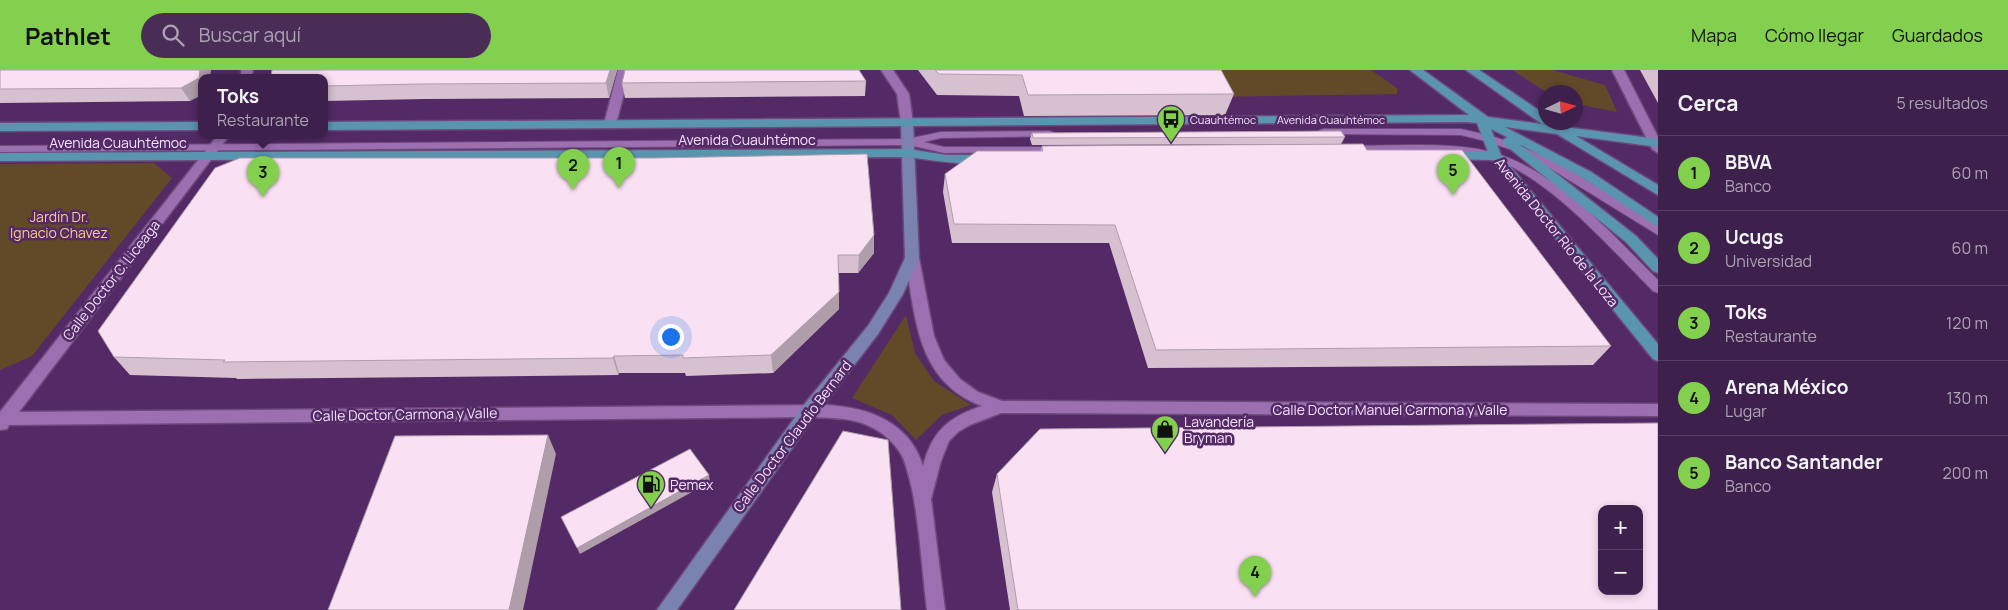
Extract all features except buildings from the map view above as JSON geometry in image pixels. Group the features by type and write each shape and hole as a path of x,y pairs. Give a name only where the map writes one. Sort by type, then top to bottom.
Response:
{"main road":[{"path":"1416,70 1482,119 1587,175 1658,223"},
{"path":"1472,70 1538,116"},
{"name":"Avenida Cuauhtémoc","path":"328,126 1482,119 1538,123"},
{"name":"Avenida Doctor Río de la Loza","path":"1482,119 1495,156 1658,355"},
{"name":"Avenida Doctor Río de la Loza","path":"1482,119 1630,239 1658,268"},
{"name":"Avenida Cuauhtémoc","path":"0,127 198,126"},
{"path":"1560,130 1658,192"},
{"name":"Avenida Cuauhtémoc","path":"1582,130 1657,144"},
{"name":"Avenida Cuauhtémoc","path":"0,157 210,152 908,148 946,159 1068,154"},
{"path":"1335,153 1495,156"}],"street":[{"path":"610,124 624,70"},
{"path":"886,70 903,94 907,122 912,258 927,336 937,363 954,383 972,396 1001,407"},
{"path":"1618,70 1657,144"},
{"name":"Calle Doctor C. Liceaga","path":"2,421 221,139"},
{"name":"Calle Doctor Claudio Bernard","path":"666,610 810,411 873,330 896,294 912,258"},
{"name":"Calle Doctor Manuel Carmona y Valle","path":"922,501 937,444 946,432 963,420 1001,407 1658,410"},
{"path":"810,411 855,415 884,426 905,447 912,461 922,501 936,610"},
{"name":"Calle Doctor Carmona y Valle","path":"2,421 810,411"}],"lane":[{"path":"1308,132 1461,132 1488,138 1516,148 1555,166 1658,231"},
{"path":"908,148 941,135 1060,134"},
{"path":"0,149 210,152"},
{"path":"1495,156 1544,183 1576,208 1658,288"}],"green space":[{"path":"1202,70 1371,70 1397,88 1397,94 1216,97"},
{"path":"1512,70 1552,70 1605,85 1617,112 1583,105 1583,85 1538,85 1538,87"},
{"name":"Jardín Dr. Ignacio Chavez","path":"154,163 172,178 32,356 0,370 0,164"},
{"path":"906,315 915,353 934,381 971,405 942,415 916,440 892,415 852,398"}],"place":[{"name":"Cuauhtémoc","path":"1171,143"},
{"name":"BBVA","path":"619,188"},
{"name":"Ucugs","path":"573,190"},
{"name":"Banco Santander","path":"1453,195"},
{"name":"Toks","path":"263,197"},
{"name":"Lavandería Bryman","path":"1165,453"},
{"name":"Pemex","path":"651,508"},
{"name":"Arena México","path":"1255,597"}]}
